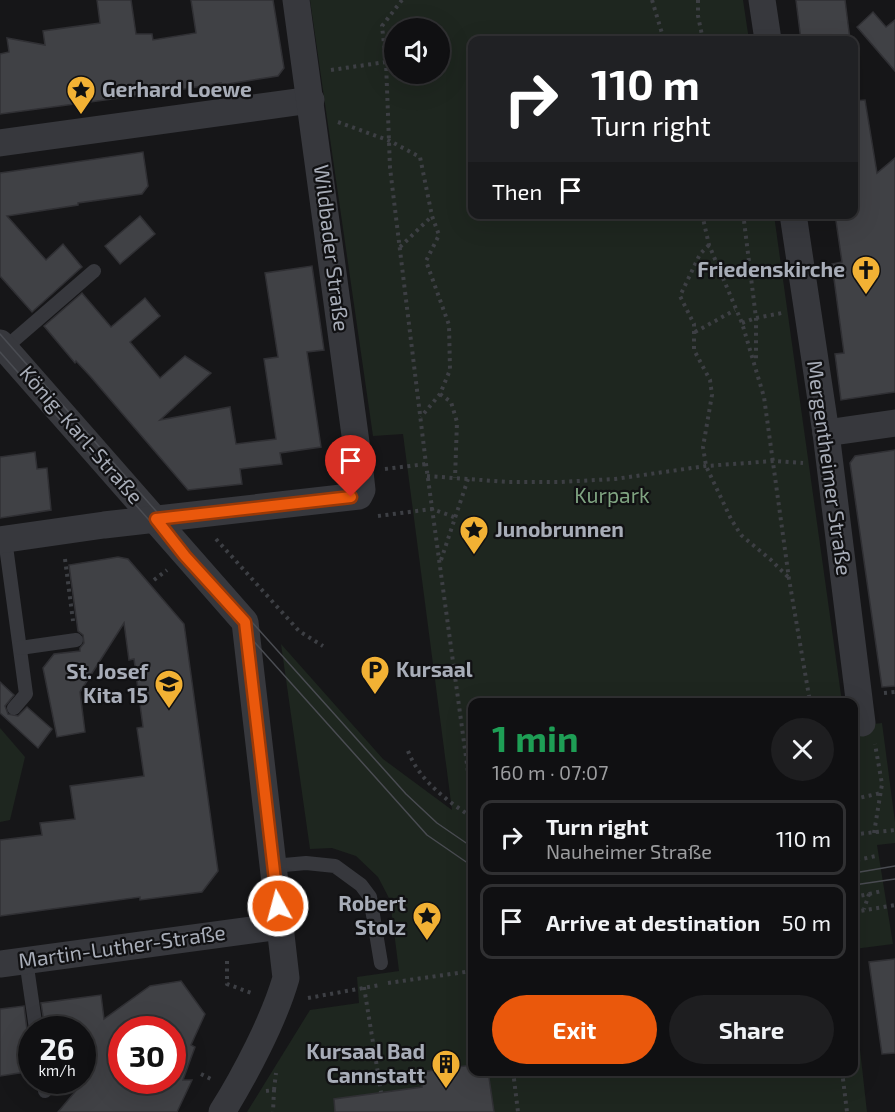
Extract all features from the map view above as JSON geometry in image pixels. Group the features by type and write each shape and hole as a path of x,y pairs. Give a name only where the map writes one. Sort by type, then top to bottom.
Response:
{"street":[{"name":"Wildbader Straße","path":"296,0 308,73 364,495"},
{"path":"762,0 767,36"},
{"path":"0,143 311,100"},
{"name":"Mergentheimer Straße","path":"794,219 826,433 862,723"},
{"name":"König-Karl-Straße","path":"2,345 245,622 286,978 280,999 222,1112"},
{"path":"826,433 895,423"},
{"path":"2,539 364,495"},
{"name":"Martin-Luther-Straße","path":"13,962 280,926"}],"lane":[{"path":"2,345 94,271"},
{"path":"2,539 26,694 14,708"},
{"path":"20,648 76,640"},
{"path":"273,866 306,863 335,866 361,885 370,897 381,963"},
{"path":"13,962 32,1016"}],"path":[{"path":"388,18 402,0"},
{"path":"652,0 663,36"},
{"path":"698,0 698,16 702,36"},
{"path":"384,23 382,26 384,44"},
{"path":"308,73 384,62"},
{"path":"387,84 390,168 420,418 468,771"},
{"path":"311,100 322,117 390,141 420,158 432,216 439,235 426,261 449,325 450,370 440,393 420,418"},
{"path":"400,247 432,216"},
{"path":"703,219 709,245 742,323 764,397 789,579 809,698"},
{"path":"743,219 756,318 756,369"},
{"path":"709,245 700,254 680,296 694,324 694,350 710,380 712,395 703,447 706,466 741,535 771,560 789,579"},
{"path":"742,323 806,308"},
{"path":"695,332 735,310"},
{"path":"440,393 451,402 457,422 455,478"},
{"path":"428,476 508,482 604,480 706,466 774,461"},
{"path":"364,495 426,464"},
{"path":"440,563 468,479"},
{"path":"364,495 432,509 454,517"},
{"path":"197,515 299,632 323,646"},
{"path":"65,559 76,640"},
{"path":"862,723 876,746 882,784 874,833"},
{"path":"408,751 413,764 448,802 468,814"},
{"path":"858,798 880,793"},
{"path":"858,833 895,830"},
{"path":"858,859 876,856"},
{"path":"858,896 882,891"},
{"path":"864,909 869,894"},
{"path":"858,911 895,905"},
{"path":"226,933 227,984 280,999 299,1002 312,996 468,972"},
{"path":"364,987 381,1092"},
{"path":"514,1076 518,1112"},
{"path":"843,1076 847,1112"}],"green space":[{"name":"Kurpark","path":"310,0 743,0 748,36 468,36 468,219 775,219 841,698 468,698 468,1076 858,1076 858,1032 867,1112 247,1112 310,1010 359,1003 357,977 399,971 390,900 378,877 356,856 332,848 310,849 281,644 383,759 452,810 403,434 373,436"},
{"path":"882,723 895,822 895,843 877,845 893,944 858,948 858,726"},
{"path":"0,728 25,757 10,820 0,822"}],"building":[{"path":"97,0 131,0 136,34 152,34 153,40 196,33 191,0 273,0 284,68 278,76 0,114 0,54 9,52 7,38 45,45 43,31 100,23"},
{"path":"796,0 845,0 850,36 800,36"},
{"path":"873,12 886,27 895,20 895,71 857,27"},
{"path":"865,100 877,173 895,158 895,392 841,400 835,354 844,353 832,264 842,262 836,219 858,219 858,101"},
{"path":"143,152 148,186 142,194 7,216 46,260 63,244 82,267 32,312 0,276 0,173"},
{"path":"140,216 155,234 120,264 105,246"},
{"path":"312,266 324,350 307,352 321,447 280,453 282,464 240,469 242,484 188,490 44,326 82,293 111,327 145,298 160,316 130,342 160,378 185,356 211,373 160,420 230,407 236,444 276,439 264,359 278,357 265,273"},
{"path":"895,450 895,686 882,687 850,463 855,456"},
{"path":"35,452 37,469 47,468 51,510 0,518 0,457"},
{"path":"118,557 128,559 184,624 218,871 202,892 140,900 140,897 0,916 0,840 42,835 40,823 75,819 70,786 144,776 137,728 143,727 134,659 129,660 124,623 80,692 85,732 57,737 43,668 54,654 80,651 84,643 83,635 78,631 69,565"},
{"path":"0,682 14,695 5,706 8,714 18,716 27,707 52,729 38,748 0,713"},
{"path":"895,959 895,1053 882,1054 869,962"},
{"path":"181,981 205,1014 191,1045 195,1047 186,1072 186,1016 108,1016 150,986"},
{"path":"101,995 104,1019 108,1016 108,1094 185,1094 177,1112 58,1112 73,1094 96,1094 96,1016 43,1016 41,1003"},
{"path":"24,1006 25,1016 18,1016 18,1073 0,1076 0,1009"},
{"name":"Kursaal Bad Cannstatt","path":"468,1066 468,1076 489,1076 494,1112 335,1112 334,1099 422,1087 420,1072"},
{"path":"186,1080 192,1080 186,1093"}],"tram line":[{"path":"0,334 163,519 190,553 406,794 437,823 468,844"},
{"path":"0,352 149,520 181,560 427,835 468,863"},
{"path":"858,872 895,866"},
{"path":"858,884 895,879"}],"place":[{"name":"Gerhard Loewe","path":"81,116"},
{"name":"Friedenskirche","path":"866,296"},
{"name":"Junobrunnen","path":"474,556"},
{"name":"Kursaal","path":"375,696"},
{"name":"St. Josef Kita 15","path":"169,710"},
{"name":"Robert Stolz","path":"427,942"},
{"name":"Kursaal Bad Cannstatt","path":"446,1090"}],"route":[{"path":"278,906 245,622 185,556 156,519 351,497"}]}
